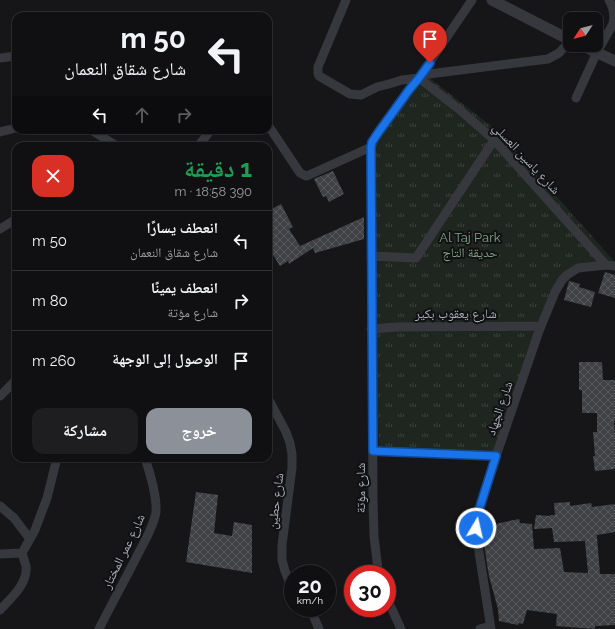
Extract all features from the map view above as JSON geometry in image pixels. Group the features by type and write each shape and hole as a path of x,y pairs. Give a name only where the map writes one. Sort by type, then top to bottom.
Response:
{"street":[{"path":"346,0 318,67 318,74 350,94 361,96 377,88 402,80 548,59 559,53 563,48"},
{"name":"شارع مؤتة","path":"378,565 374,537 373,500 371,147 372,142 378,133 420,77 472,0"},
{"path":"492,0 563,36"},
{"path":"603,42 613,24 614,18 609,0"},
{"path":"576,98 597,52 615,61"},
{"path":"0,58 12,56"},
{"name":"شارع ياسين العسلي","path":"420,77 494,140 611,266"},
{"path":"0,132 12,129"},
{"path":"272,131 300,173 306,176 309,176 371,147"},
{"path":"98,134 110,142"},
{"path":"201,142 208,134"},
{"path":"371,256 416,258 494,140"},
{"path":"0,229 12,222"},
{"name":"شارع الجهاد","path":"491,628 478,552 476,528 478,513 496,456 541,326 562,280 578,268 611,266"},
{"name":"شارع يعقوب بكير","path":"371,329 397,327 541,326"},
{"path":"0,396 12,384"},
{"name":"شارع حطين","path":"272,406 286,432 292,454 292,468 282,546 282,560 284,567"},
{"path":"373,451 496,456"},
{"path":"0,610 16,592 26,575 26,565 22,553 35,530 47,498 56,462"},
{"name":"شارع عمر المختار","path":"99,629 144,542 156,514 156,502 146,462"},
{"path":"0,506 14,518 30,539"},
{"path":"0,554 22,553"},
{"path":"314,617 318,623 319,629"},
{"path":"396,617 401,629"},
{"path":"480,629 491,628"}],"green space":[{"name":"Al Taj Park حديقة التاج","path":"427,76 499,132 615,262 561,276 498,455 379,446 375,327 373,145"}],"building":[{"path":"333,171 344,194 329,202 326,196 323,197 314,179"},
{"path":"281,204 293,227 289,229 300,246 364,217 364,239 315,253 313,248 289,264 288,261 280,266 272,253 272,209"},
{"path":"605,272 615,275 615,298 598,293"},
{"path":"569,281 580,284 579,287 595,292 591,307 564,300"},
{"path":"579,362 602,362 603,380 615,380 615,469 595,471 593,456 595,456 593,432 597,432 597,413 582,413 582,390 579,390"},
{"path":"196,492 218,495 214,533 232,536 234,522 252,525 252,573 186,562"},
{"path":"570,502 570,506 591,503 592,507 615,504 615,532 597,535 597,537 600,574 615,574 615,625 595,626 595,629 556,626 557,614 527,610 523,624 519,623 518,625 499,621 498,609 487,564 483,523 495,524 519,519 520,523 532,524 534,549 560,548 564,572 588,573 585,541 554,542 552,528 534,529 536,515 555,515 554,503"}],"route":[{"path":"430,63 378,133 372,142 371,147 373,451 496,456 478,513 476,528"}]}
